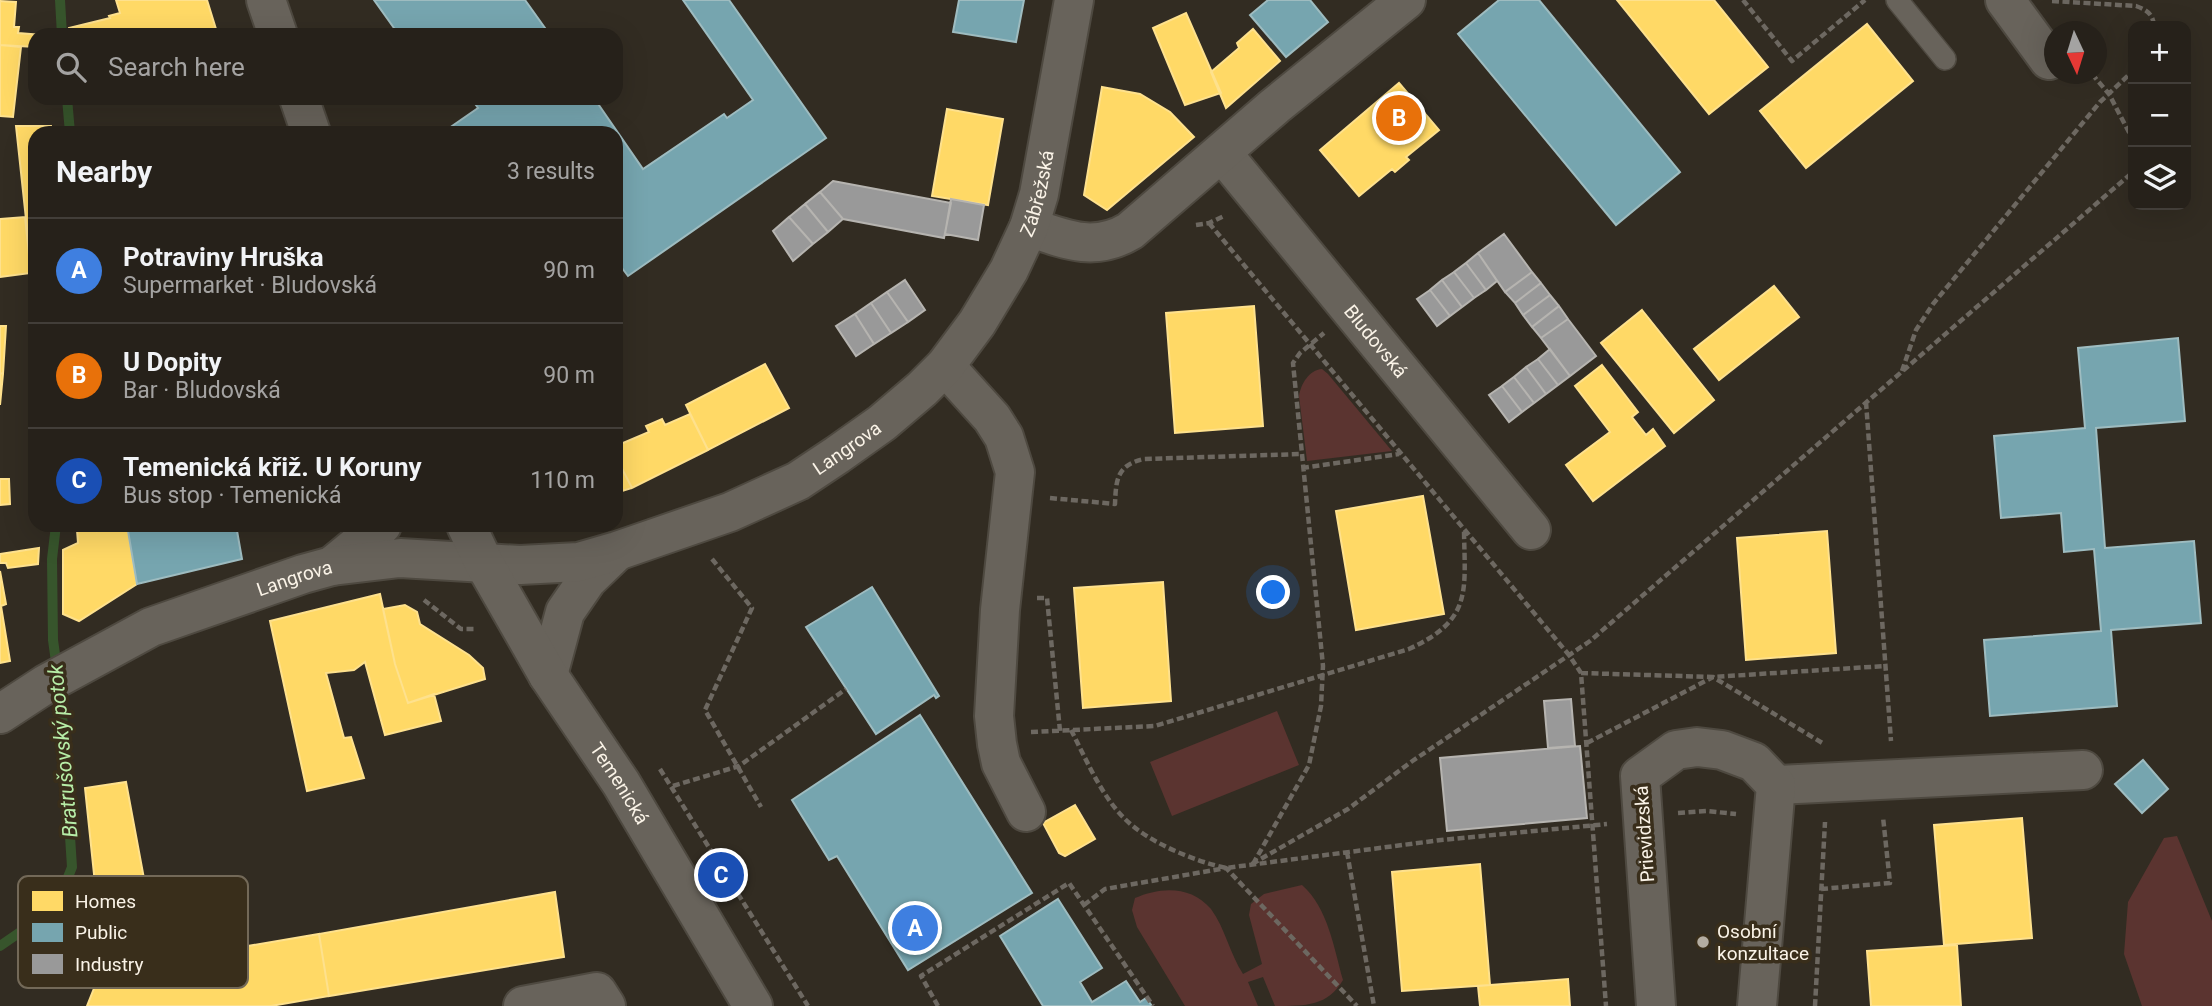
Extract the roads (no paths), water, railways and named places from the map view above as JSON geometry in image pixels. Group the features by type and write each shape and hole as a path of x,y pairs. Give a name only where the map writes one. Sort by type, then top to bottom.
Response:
{"street":[{"name":"Zábřežská","path":"944,366 993,298 1029,227 1038,194 1074,0"},
{"path":"1029,227 1083,242 1116,240 1142,222 1275,106 1406,0"},
{"path":"2005,0 2044,53"},
{"path":"301,105 309,126"},
{"name":"Bludovská","path":"1222,153 1531,530"},
{"path":"944,366 992,418 1004,437 1015,472 996,670 996,734 1002,763 1026,812"},
{"name":"Langrova","path":"0,714 59,677 151,627 332,566 400,558 520,565 579,562 730,512 798,481 882,423 944,366"},
{"path":"332,566 373,532"},
{"name":"Temenická","path":"469,532 548,675 621,783 753,1006"},
{"name":"Langrova","path":"548,675 565,612 587,580 617,551"},
{"name":"Prievidzská","path":"1656,1006 1640,776 1676,750 1697,747 1722,750 1754,762 1776,785"},
{"path":"1757,1006 1776,785 2082,770"},
{"path":"523,1006 597,992 607,1006"}],"lane":[{"path":"1897,0 1944,59"}],"waterway":[{"name":"Bratrušovský potok","path":"60,0 62,28"},
{"name":"Bratrušovský potok","path":"68,105 69,126"},
{"name":"Bratrušovský potok","path":"55,532 52,559 53,640 61,698 72,867 68,876"},
{"name":"Bratrušovský potok","path":"0,946 18,934"}],"place":[{"name":"U Dopity","path":"1399,118"},
{"name":"Temenická křiž. U Koruny","path":"721,875"},
{"name":"Potraviny Hruška","path":"915,928"},
{"name":"Osobní konzultace","path":"1703,942"}]}
